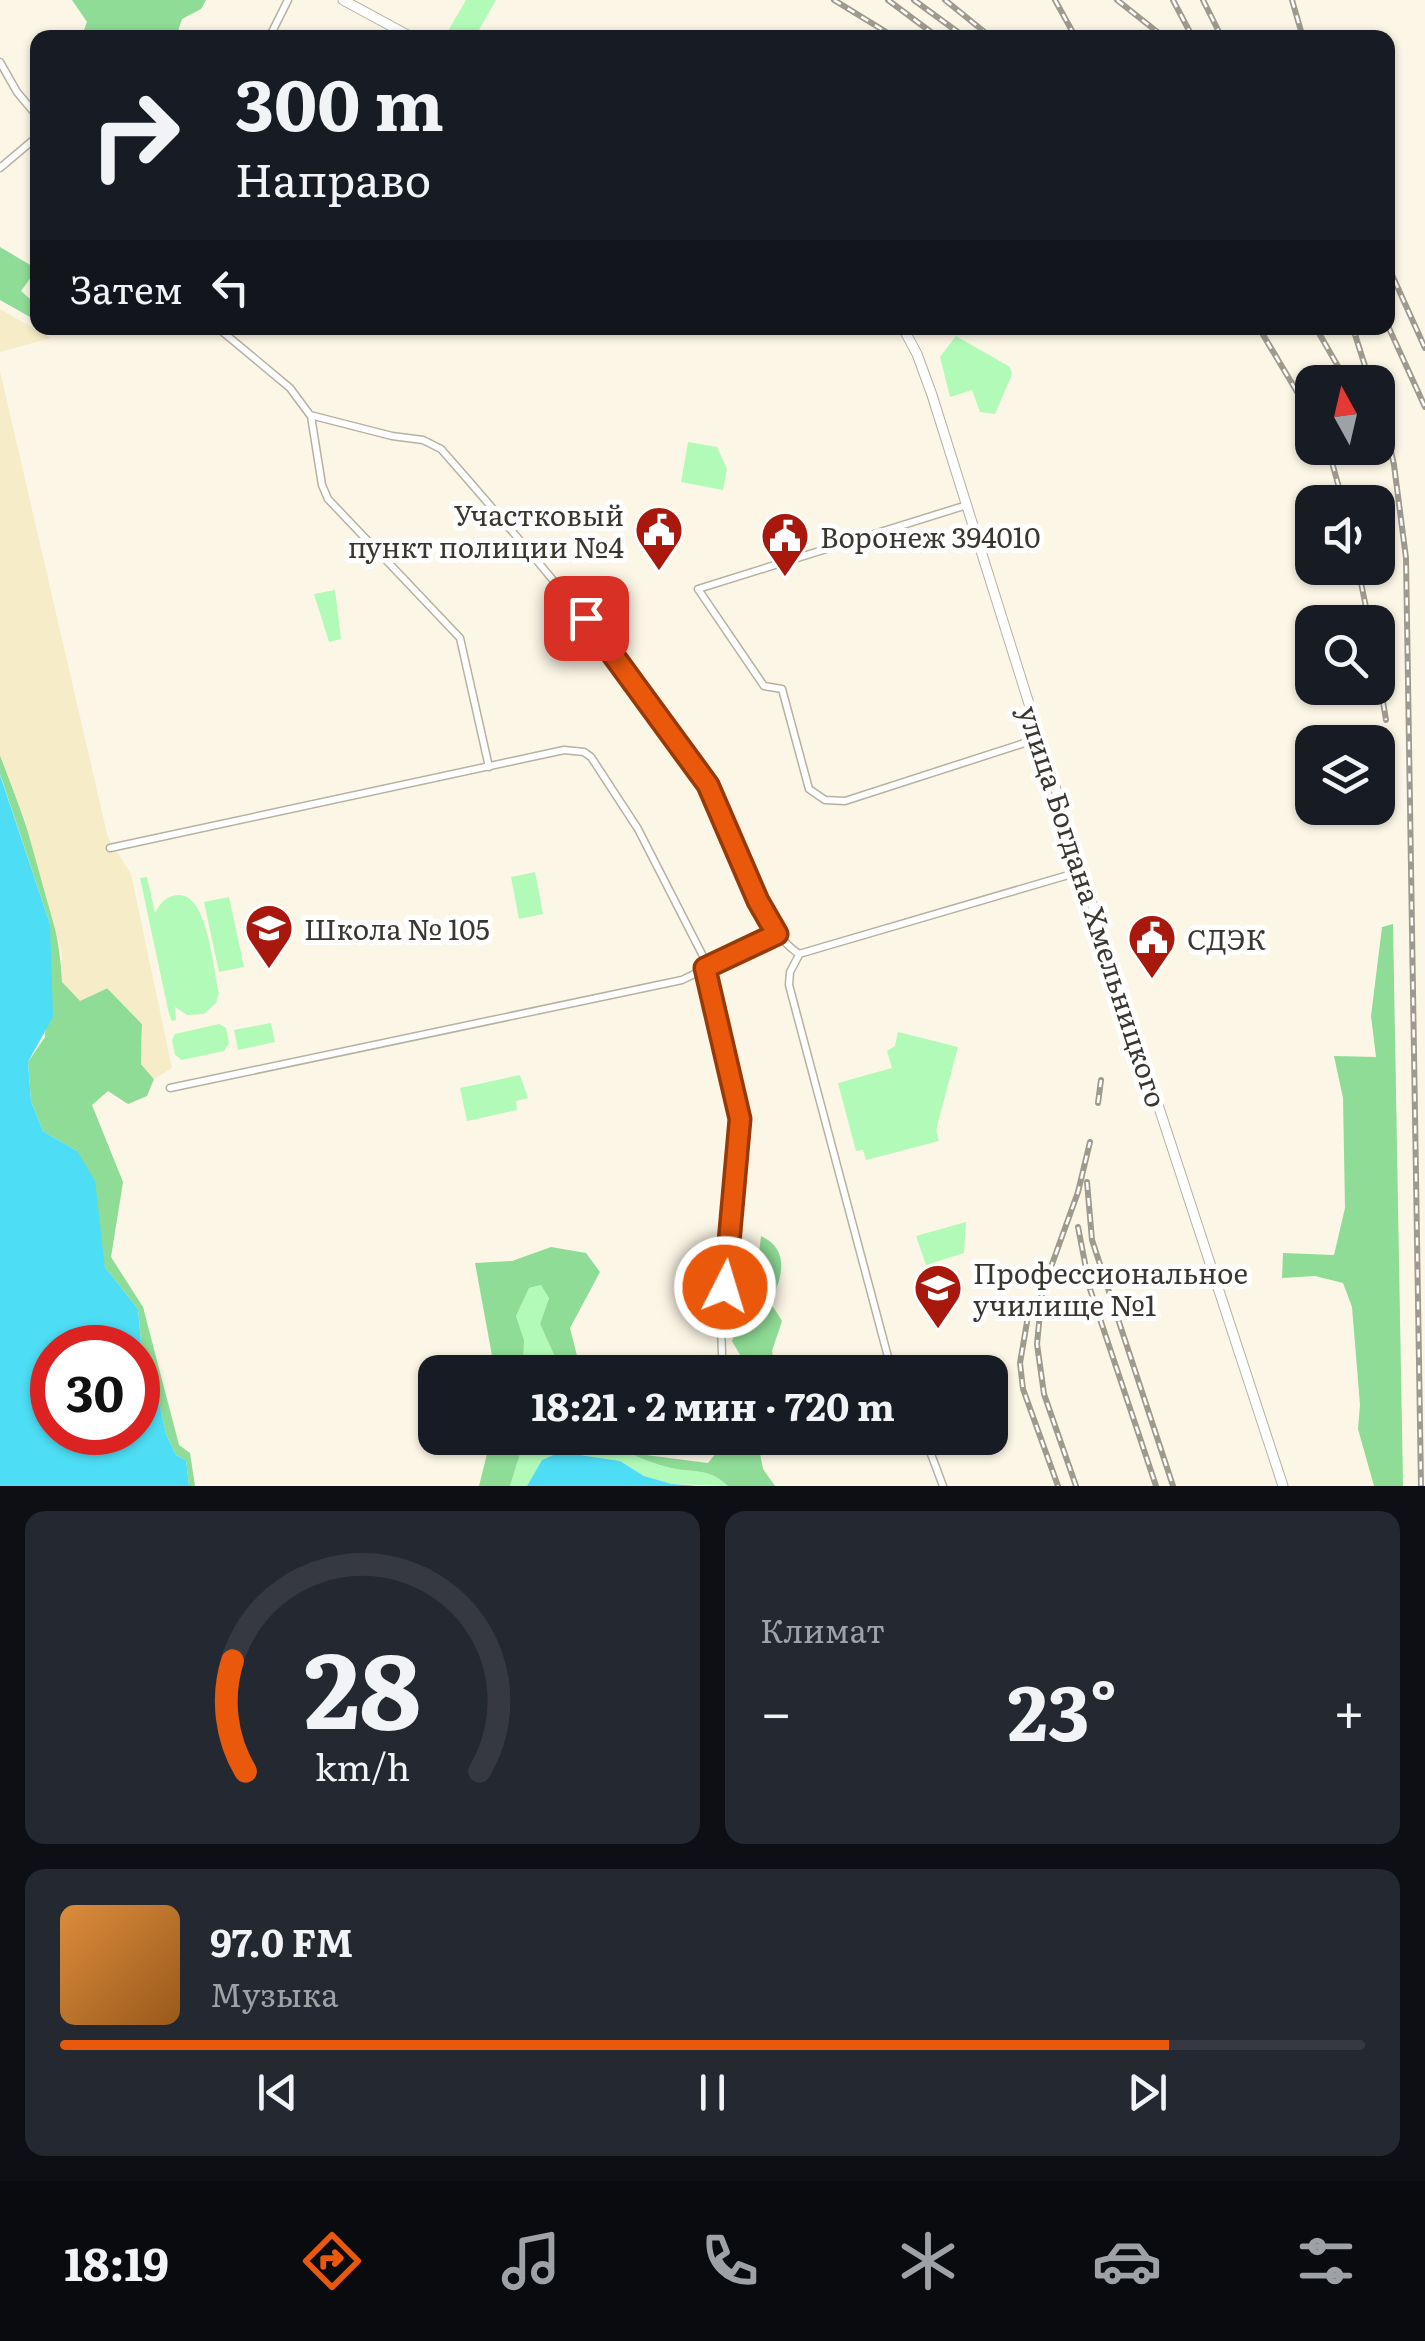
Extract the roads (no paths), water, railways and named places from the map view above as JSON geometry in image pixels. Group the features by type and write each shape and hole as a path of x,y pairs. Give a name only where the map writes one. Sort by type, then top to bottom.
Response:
{"main road":[{"path":"344,0 398,30"},
{"name":"улица Богдана Хмельницкого","path":"906,335 926,377 1082,871 1284,1486"}],"street":[{"path":"273,30 288,0"},
{"path":"0,62 30,107"},
{"path":"0,168 30,143"},
{"path":"226,335 290,388 310,415 328,499 460,638 489,766"},
{"path":"310,415 423,440 440,449 596,631 708,785 758,901 777,934 799,954"},
{"path":"967,506 698,590 764,686 782,689 808,790 824,800 845,802 1040,738"},
{"path":"110,848 577,750 592,757 638,829 705,960 714,963"},
{"path":"888,1355 789,985 790,972 799,954 1082,871"},
{"path":"170,1088 682,980 777,934"},
{"path":"705,968 740,1119 721,1326 722,1354"},
{"path":"932,1455 943,1486"}],"water":[{"path":"0,775 50,924 53,1017 28,1062 31,1101 43,1131 77,1151 95,1181 105,1267 138,1309 139,1325 30,1325 30,1455 160,1455 160,1407 176,1455 186,1460 189,1486 0,1486"},
{"path":"553,1455 580,1455 620,1461 644,1476 698,1486 527,1486 542,1460"}],"railway":[{"path":"834,0 883,30"},
{"path":"888,0 928,30"},
{"path":"914,0 955,30"},
{"path":"945,0 982,30"},
{"path":"1055,0 1072,30"},
{"path":"1117,0 1155,30"},
{"path":"1173,0 1189,30"},
{"path":"1203,0 1218,30"},
{"path":"1292,0 1301,30"},
{"path":"1395,282 1425,348"},
{"path":"1263,335 1295,388"},
{"path":"1320,335 1337,365"},
{"path":"1355,335 1365,365"},
{"path":"1392,335 1425,407"},
{"path":"1333,465 1338,485"},
{"path":"1394,465 1406,558 1421,1486"},
{"path":"1361,585 1366,605"},
{"path":"1384,705 1386,720"},
{"path":"1098,1103 1101,1080"},
{"path":"1076,1486 1044,1394 1037,1344 1042,1292 1078,1192 1090,1142"},
{"path":"1087,1182 1092,1240 1173,1486"},
{"path":"1078,1227 1090,1289 1156,1486"},
{"path":"1028,1316 1020,1363 1023,1389 1058,1486"}],"place":[{"name":"Участковый пункт полиции №4","path":"659,572"},
{"name":"Воронеж 394010","path":"785,578"},
{"name":"Школа № 105","path":"269,970"},
{"name":"СДЭК","path":"1152,980"},
{"name":"Профессиональное училище №1","path":"938,1330"}]}
